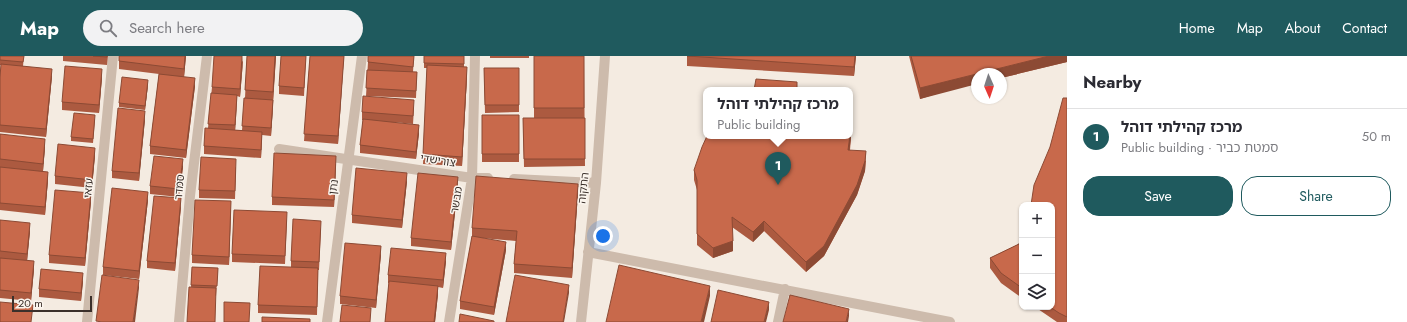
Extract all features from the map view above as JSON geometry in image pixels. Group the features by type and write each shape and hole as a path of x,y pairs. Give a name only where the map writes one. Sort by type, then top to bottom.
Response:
{"street":[{"name":"עזאי","path":"87,322 113,56"},
{"name":"סמדר","path":"179,322 190,196 207,56"},
{"name":"נתן","path":"327,322 362,56"},
{"name":"מבשר","path":"449,322 472,178 475,56"},
{"name":"התקוה","path":"581,322 596,183 605,56"},
{"name":"צורישדי","path":"278,149 349,158 472,178 596,183"},
{"path":"588,252 950,322"},
{"path":"778,322 785,289"}],"building":[{"path":"0,56 24,56 23,62 0,60"},
{"path":"119,56 185,56 184,69 119,61"},
{"path":"214,56 242,56 240,89 212,87"},
{"path":"247,56 275,56 273,92 245,90"},
{"path":"281,56 306,56 304,88 279,86"},
{"path":"310,56 344,56 338,136 304,134"},
{"path":"368,56 414,56 413,67 368,62"},
{"path":"424,56 464,56 464,64 424,63"},
{"path":"534,56 584,56 584,108 534,108"},
{"path":"687,56 855,56 854,67"},
{"path":"911,56 1049,56 1001,68 971,68 971,75 920,88"},
{"path":"1,64 52,69 46,129 0,125"},
{"path":"427,65 467,67 462,157 423,154"},
{"path":"65,66 102,69 99,105 62,102"},
{"path":"484,68 519,68 519,105 485,105"},
{"path":"367,70 417,72 416,91 366,88"},
{"path":"159,74 195,78 186,150 150,146"},
{"path":"122,77 148,80 145,106 119,103"},
{"path":"756,79 797,82 797,87 755,87"},
{"path":"211,93 237,95 235,125 208,124"},
{"path":"363,96 414,100 413,116 362,112"},
{"path":"244,98 273,100 271,128 242,126"},
{"path":"1063,98 1067,98 1067,317 1054,310 1055,202 1031,202 1034,185 1050,147"},
{"path":"118,108 145,111 139,173 112,171"},
{"path":"74,113 95,115 93,139 71,137"},
{"path":"482,115 519,115 519,154 482,154"},
{"path":"523,118 585,118 585,159 524,159"},
{"path":"363,119 419,125 416,152 360,145"},
{"path":"205,128 262,132 261,150 204,146"},
{"path":"0,134 45,139 43,164 0,159"},
{"path":"706,139 850,139 848,150 866,151 865,161 857,185 824,246 806,262 764,221 753,232 732,217 733,241 713,248 697,234 697,180 694,170"},
{"path":"58,144 95,148 92,180 55,176"},
{"path":"274,153 336,156 334,200 272,197"},
{"path":"154,156 183,159 179,189 150,186"},
{"path":"201,157 236,159 235,191 199,190"},
{"path":"0,167 48,172 45,207 0,203"},
{"path":"356,168 407,173 402,220 352,215"},
{"path":"418,173 458,177 451,242 411,238"},
{"path":"476,176 578,184 572,268 514,264 517,231 472,228"},
{"path":"112,188 148,192 139,271 103,267"},
{"path":"55,190 91,193 85,258 49,255"},
{"path":"154,196 181,198 175,263 147,261"},
{"path":"195,200 231,201 229,257 192,255"},
{"path":"234,210 287,212 285,256 232,254"},
{"path":"293,219 321,221 319,262 291,261"},
{"path":"0,220 30,223 27,254 0,251"},
{"path":"472,236 506,242 494,307 460,301"},
{"path":"345,243 381,246 376,300 340,296"},
{"path":"1019,244 1019,286 1001,273 990,258"},
{"path":"391,248 446,253 443,280 388,275"},
{"path":"0,258 34,261 31,293 0,290"},
{"path":"619,265 710,286 701,322 606,322"},
{"path":"260,266 318,268 317,307 258,305"},
{"path":"192,267 218,268 217,286 191,285"},
{"path":"41,269 83,273 81,293 39,289"},
{"path":"102,275 139,280 133,322 96,321"},
{"path":"515,275 569,285 563,322 506,322"},
{"path":"389,281 438,286 434,322 385,322"},
{"path":"189,287 216,288 215,322 187,322"},
{"path":"718,290 769,302 764,322 711,322"},
{"path":"790,295 849,309 846,322 783,322"},
{"path":"0,302 33,305 31,322 0,322"},
{"path":"224,302 250,303 249,322 224,322"},
{"path":"342,305 371,308 370,322 340,322"},
{"path":"460,314 494,321 494,322 459,322"},
{"path":"262,317 310,319 310,322 262,322"}],"place":[{"name":"מרכז קהילתי דוהל","path":"778,185"}]}
